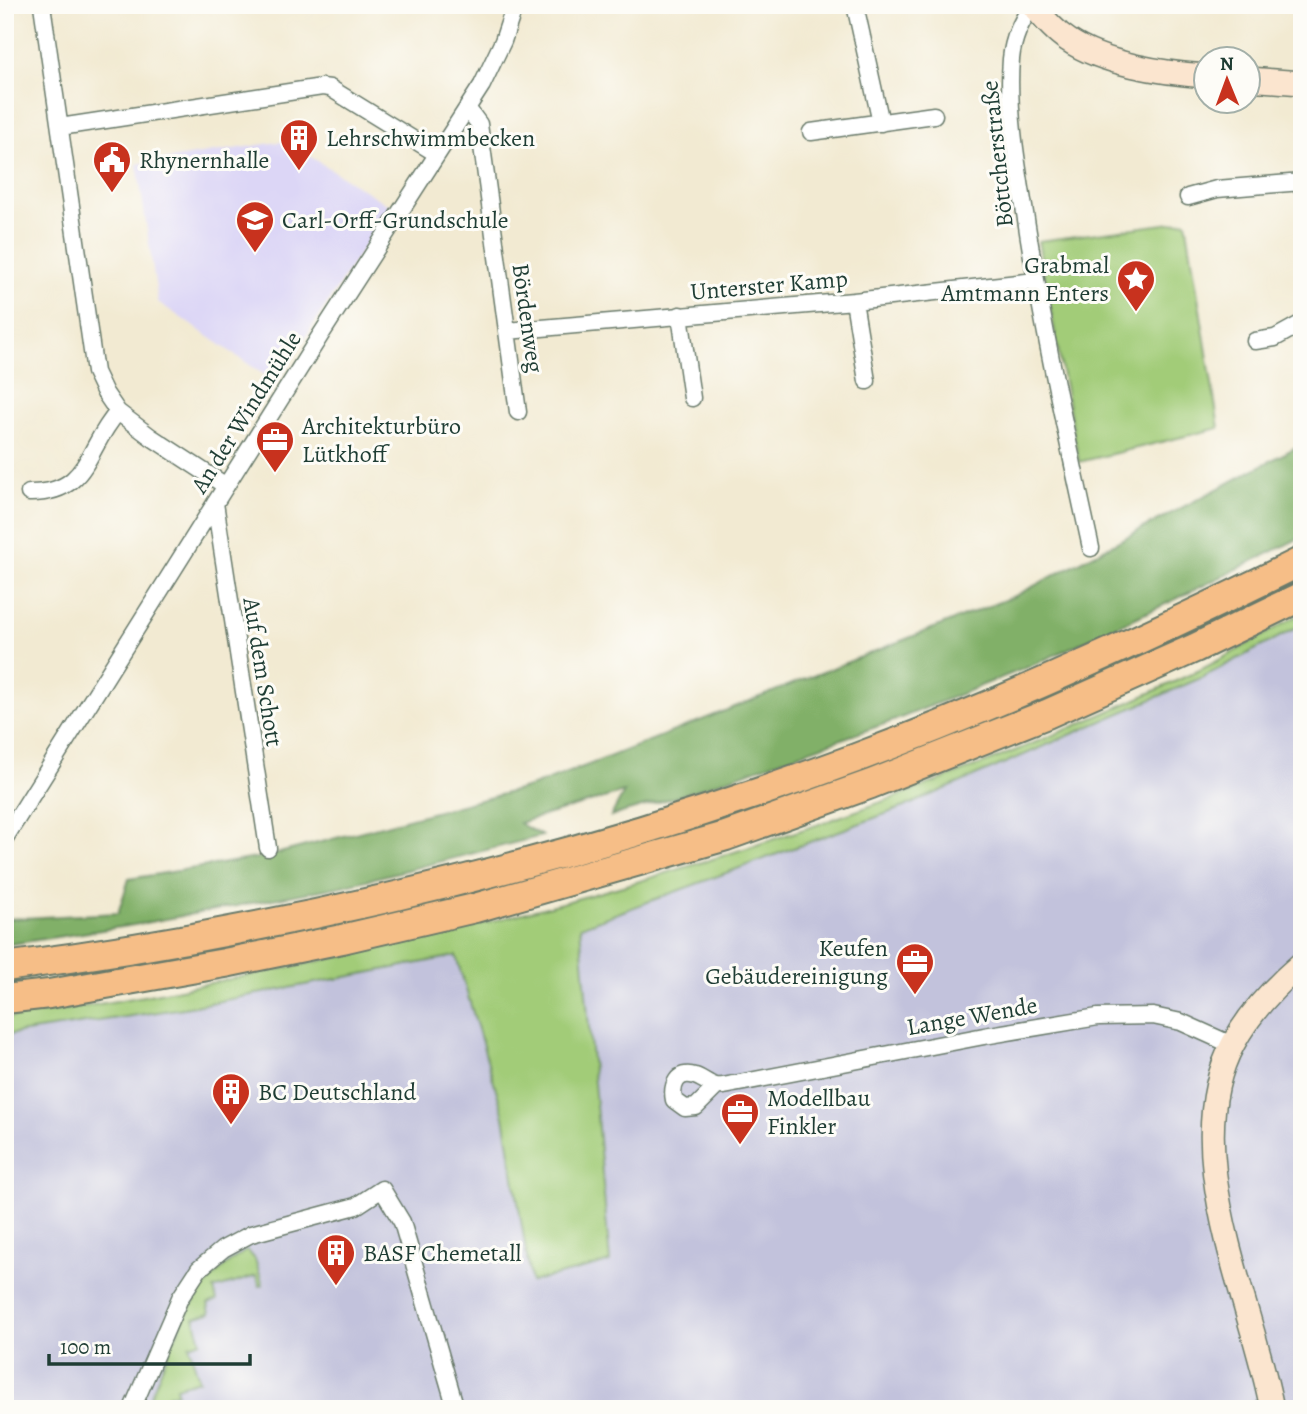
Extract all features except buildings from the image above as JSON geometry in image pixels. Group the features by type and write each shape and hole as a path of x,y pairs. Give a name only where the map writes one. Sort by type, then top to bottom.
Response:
{"highway":[{"path":"5,967 207,935 344,907 563,852 663,822 856,758 1028,690 1302,561"},
{"path":"5,999 49,994 225,963 342,939 475,908 726,836 871,784 1047,714 1195,648 1302,596"}],"main road":[{"path":"1033,5 1049,24 1087,51 1117,62 1192,74"},
{"path":"1262,80 1302,83"},
{"path":"1272,1409 1260,1352 1220,1208 1212,1154 1213,1106 1232,1045 1252,1013 1273,988 1302,963"}],"street":[{"path":"42,5 95,372 118,412 150,437 226,486"},
{"name":"An der Windmühle","path":"5,838 215,503 468,109 496,57 515,5"},
{"path":"855,5 881,123"},
{"name":"Böttcherstraße","path":"1033,5 1022,20 1011,60 1020,183 1035,281 1091,548"},
{"path":"60,127 314,86 330,89 438,154"},
{"name":"Bördenweg","path":"468,109 479,124 518,412"},
{"path":"811,132 934,115"},
{"path":"1188,197 1217,189 1302,182"},
{"name":"Unterster Kamp","path":"507,331 854,301 1035,281"},
{"path":"854,301 867,381"},
{"path":"680,316 692,398"},
{"path":"1255,341 1275,338 1302,323"},
{"path":"29,493 50,493 69,485 82,470 118,412"},
{"name":"Auf dem Schott","path":"215,503 268,848"},
{"name":"Lange Wende","path":"717,1086 1098,1017 1153,1016 1181,1022 1232,1045"},
{"path":"132,1409 180,1298 199,1269 223,1249 251,1234 356,1206 382,1189 402,1222 456,1409"}],"shaded area":[{"name":"Carl-Orff-Grundschule","path":"285,141 390,206 276,383 158,302 137,164"},
{"path":"1302,625 1302,1409 5,1409 5,1035 184,1008 456,956 504,1116 531,1281 610,1262 579,927 904,807 1203,677"}],"green space":[{"path":"1186,221 1219,428 1079,462 1038,241"},
{"path":"1302,444 1302,537 1033,665 893,721 676,797 611,816 624,792 519,823 542,836 343,886 134,925 5,945 5,919 118,913 129,879 268,856 533,786 596,762 1017,595"},
{"path":"1302,613 1302,625 1203,677 904,807 580,927 610,1262 531,1282 504,1116 456,956 184,1008 5,1035 5,1018 141,997 394,945 630,884 746,848 862,809 1089,720 1200,670"},
{"path":"247,1250 255,1259 263,1285 260,1286 256,1276 214,1289 217,1301 208,1304 210,1313 194,1318 201,1341 189,1345 199,1380 176,1387 177,1393 168,1395 171,1409 145,1409 173,1341 195,1300 226,1265"}],"place":[{"name":"Lehrschwimmbecken","path":"299,172"},
{"name":"Rhynernhalle","path":"112,194"},
{"name":"Carl-Orff-Grundschule","path":"255,254"},
{"name":"Grabmal Amtmann Enters","path":"1136,313"},
{"name":"Architekturbüro Lütkhoff","path":"275,474"},
{"name":"Keufen Gebäudereinigung","path":"915,996"},
{"name":"BC Deutschland","path":"231,1126"},
{"name":"Modellbau Finkler","path":"740,1146"},
{"name":"BASF Chemetall","path":"336,1287"}]}
